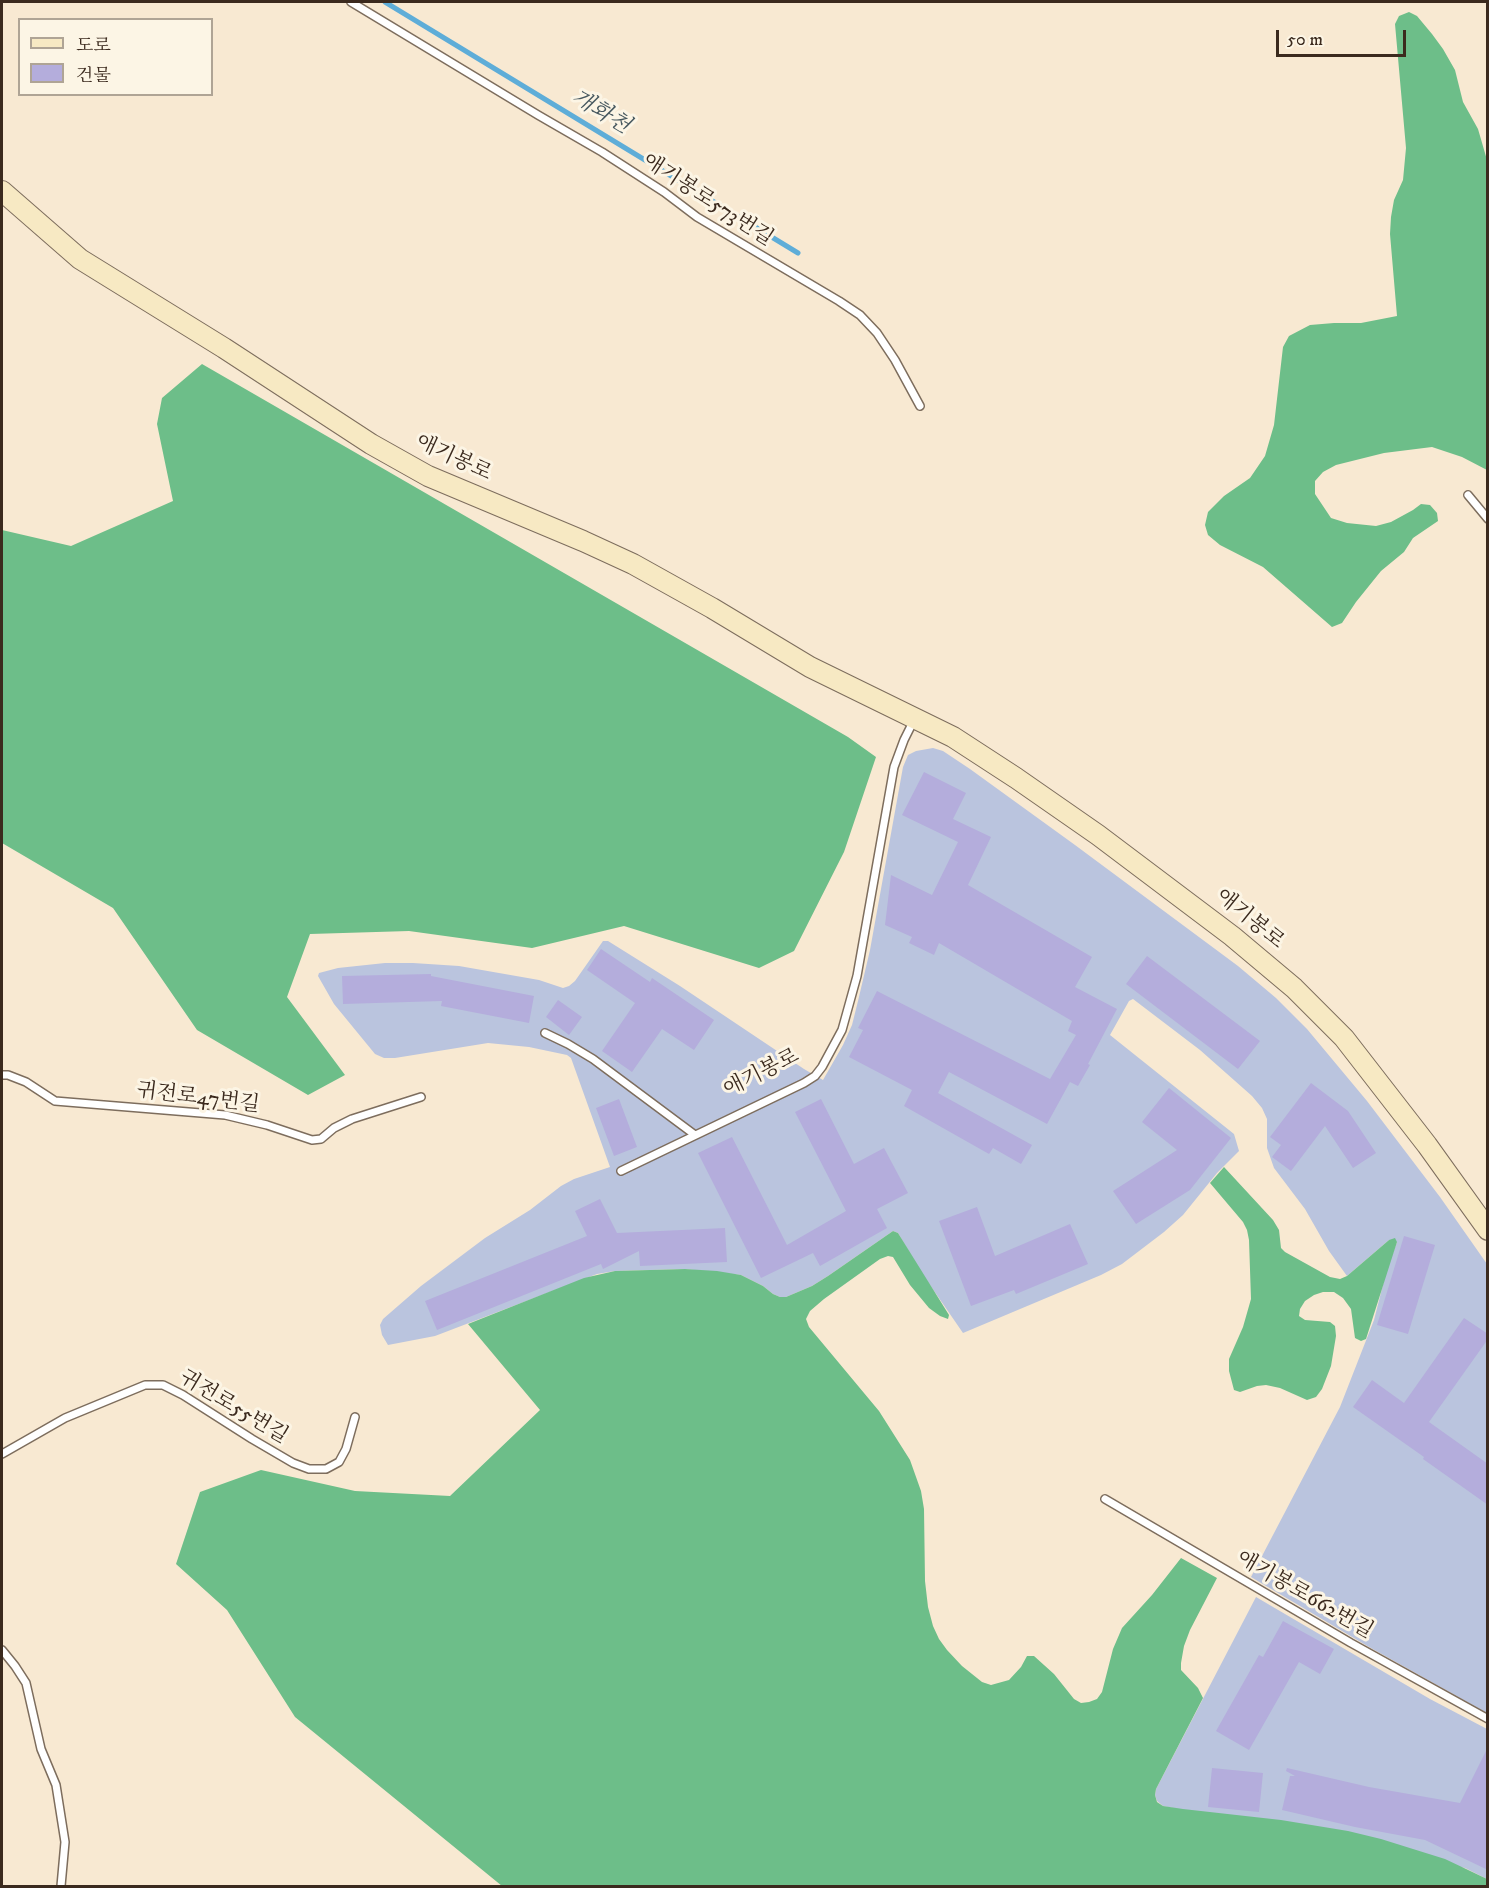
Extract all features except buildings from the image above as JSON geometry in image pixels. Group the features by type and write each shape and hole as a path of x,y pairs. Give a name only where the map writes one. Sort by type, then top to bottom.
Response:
{"main road":[{"name":"애기봉로","path":"2,191 80,259 224,348 371,444 428,476 633,564 810,667 953,737 1098,835 1232,936 1294,988 1344,1038 1427,1145 1488,1230"}],"lane":[{"name":"애기봉로573번길","path":"351,2 538,116 602,152 664,192 697,217 860,315 877,333 921,406"},
{"path":"1468,495 1488,519"},
{"name":"애기봉로","path":"621,1171 804,1083 822,1067 842,1030 857,976 894,766 916,718"},
{"path":"544,1033 593,1059 694,1135"},
{"name":"귀전로47번길","path":"2,1075 27,1082 55,1101 225,1115 267,1125 312,1140 321,1139 334,1128 352,1119 421,1097"},
{"name":"귀전로55번길","path":"2,1454 65,1418 145,1385 162,1385 183,1395 252,1439 293,1463 309,1469 326,1469 339,1462 346,1449 355,1417"},
{"name":"애기봉로662번길","path":"1105,1499 1351,1643 1488,1719"},
{"path":"2,1650 26,1683 41,1749 56,1785 65,1842 61,1887"}],"shaded area":[{"path":"933,748 943,751 970,769 1075,845 1238,966 1276,998 1307,1029 1367,1101 1440,1197 1487,1264 1487,1713 1251,1577 1340,1407 1374,1320 1387,1269 1397,1242 1389,1240 1347,1276 1329,1251 1305,1209 1274,1168 1267,1148 1267,1119 1262,1108 1252,1096 1200,1050 1133,999 1129,1001 1110,1035 1234,1134 1239,1151 1217,1173 1183,1215 1122,1264 1101,1275 963,1333 921,1272 898,1233 893,1231 812,1286 786,1297 773,1294 741,1275 685,1269 615,1271 597,1274 435,1336 388,1345 382,1335 380,1325 383,1319 421,1286 485,1238 530,1210 561,1186 574,1179 610,1167 571,1058 567,1055 529,1047 488,1043 384,1058 375,1054 334,1004 318,976 319,973 338,968 385,963 413,963 459,966 539,980 563,988 575,981 603,941 608,941 823,1080 852,1025 870,950 903,767 908,755"},
{"path":"1256,1597 1430,1699 1487,1729 1487,1879 1465,1868 1163,1806 1157,1801 1156,1789"}],"green space":[{"path":"1409,12 1417,16 1432,34 1455,70 1463,102 1478,129 1487,160 1487,470 1462,457 1432,447 1384,453 1336,465 1323,472 1315,481 1315,494 1331,518 1347,523 1376,526 1391,522 1421,504 1430,505 1437,513 1438,521 1413,538 1404,552 1381,571 1342,623 1332,627 1263,567 1220,545 1208,535 1205,525 1208,512 1224,496 1250,478 1265,456 1274,425 1283,347 1289,336 1310,325 1361,323 1397,316 1390,234 1394,200 1403,180 1406,148 1395,24 1399,16"},
{"path":"202,364 848,737 876,757 844,852 794,951 759,968 624,926 532,948 409,931 310,934 287,997 345,1075 308,1095 197,1030 113,908 2,843 2,530 71,546 173,501 157,424 162,398"},
{"path":"1224,1167 1273,1220 1279,1230 1281,1248 1330,1277 1340,1279 1347,1276 1389,1240 1395,1238 1397,1242 1366,1339 1361,1341 1355,1338 1351,1309 1343,1298 1334,1292 1314,1295 1305,1301 1300,1309 1299,1316 1305,1320 1330,1322 1335,1326 1336,1336 1331,1366 1322,1389 1316,1397 1307,1400 1280,1388 1266,1385 1240,1392 1234,1390 1229,1371 1229,1359 1243,1327 1251,1299 1249,1240 1243,1222 1210,1183"},
{"path":"893,1231 898,1233 949,1315 948,1319 929,1308 910,1285 893,1257 888,1256 880,1259 824,1299 810,1311 806,1319 809,1327 879,1411 910,1460 921,1491 924,1509 925,1581 928,1607 933,1626 947,1650 982,1682 991,1685 1009,1680 1027,1656 1034,1656 1054,1674 1074,1699 1081,1703 1097,1699 1102,1692 1113,1649 1122,1628 1181,1558 1217,1578 1190,1630 1181,1663 1181,1670 1198,1688 1203,1698 1156,1789 1157,1802 1163,1806 1281,1820 1381,1839 1445,1859 1487,1879 1487,1886 502,1886 295,1717 227,1610 176,1564 200,1492 261,1470 355,1491 450,1496 540,1410 468,1324 584,1278 615,1271 685,1269 717,1271 741,1275 773,1294 786,1297 812,1286"}],"waterway":[{"name":"개화천","path":"385,2 798,253"}]}
